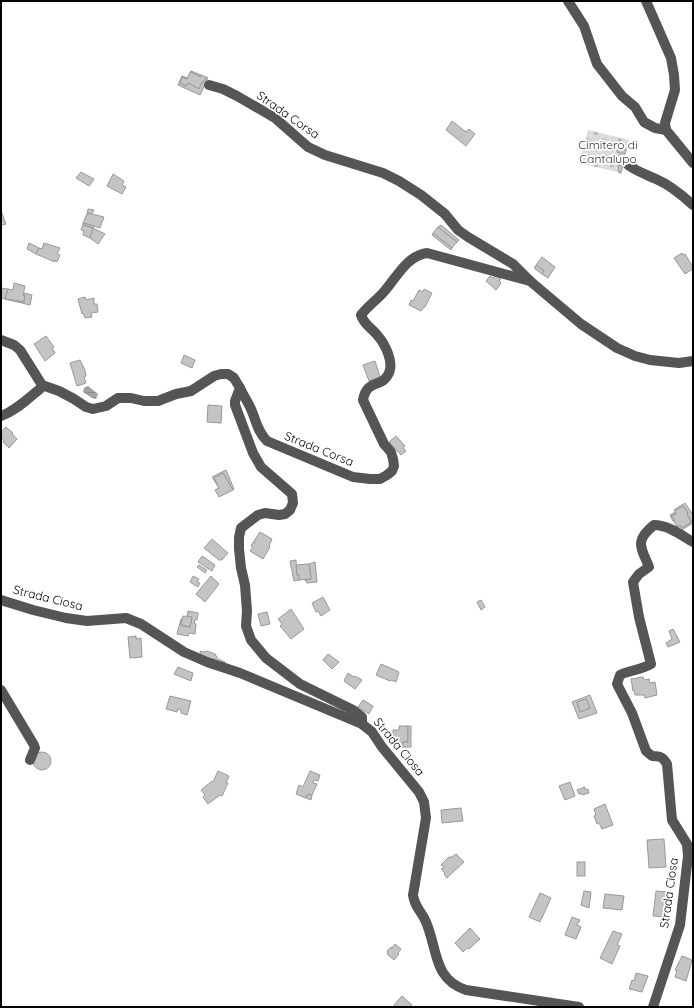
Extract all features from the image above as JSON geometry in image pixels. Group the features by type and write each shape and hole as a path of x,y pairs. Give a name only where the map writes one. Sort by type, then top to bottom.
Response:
{"street":[{"path":"568,1 584,26 597,64 622,96 635,107 644,122 655,128 666,130"},
{"path":"646,1 671,58 674,75 675,90 665,123 666,130 693,163"},
{"name":"Strada Corsa","path":"209,85 223,89 237,96 274,118 308,147 325,155 383,173 421,195 445,214 458,230 468,238 513,264 530,281 581,324 617,348 635,356 650,360 679,363 693,361"},
{"path":"628,165 640,173 667,184 693,205"},
{"name":"Strada Corsa","path":"42,384 59,391 86,407 93,409 106,406 118,398 158,401 176,394 191,391 214,376 228,374 234,378 240,388 251,409 258,429 267,441 353,477 380,479 392,471 394,466 393,458 391,452 384,444 363,400 364,393 368,387 387,378 391,370 390,361 385,347 378,336 363,322 361,315 382,294 409,262 420,254 427,253 530,281"},
{"path":"1,340 14,345 20,350 42,384 40,388 18,406 1,416"},
{"path":"240,388 236,397 235,405 253,453 260,467 292,494 293,503 290,510 285,514 279,515 265,513 258,515 242,528 239,537 241,568 245,584 247,611 246,626 251,640 266,658 300,684 353,710 362,717 362,724"},
{"name":"Strada Ciosa","path":"653,1007 680,925 688,856 687,844 672,820 667,764 660,756 652,756 646,750 632,713 617,684 620,675 629,670 644,668 651,664 633,588 635,578 649,567 640,544 641,538 654,525 658,525 677,532 693,542"},
{"name":"Strada Ciosa","path":"1,600 66,618 87,621 126,618 141,624 184,652 207,662 240,673 362,724 372,732 382,747 419,792 424,802 426,818 413,895 416,906 426,920 439,966 444,976 454,985 466,990 579,1007"},
{"path":"1,690 34,745 34,750 30,760"}],"green space":[{"name":"Cimitero di Cantalupo","path":"588,130 629,140 621,173 579,163"}],"shaded area":[{"path":"88,386 98,394 96,399 83,392 84,388"}],"building":[{"path":"191,71 201,75 201,77 190,72"},
{"path":"190,72 201,77 201,75 206,77 199,89 188,83 186,86 180,83 182,77 187,79"},
{"path":"182,76 187,79 182,77 180,83 186,86 188,83 199,89 206,77 208,78 200,95 178,85"},
{"path":"452,121 466,132 469,129 475,134 466,146 446,130"},
{"path":"591,141 609,146 608,150 590,145"},
{"path":"618,148 626,150 625,154 617,152"},
{"path":"616,157 623,159 622,162 615,160"},
{"path":"618,165 623,166 621,173 619,173"},
{"path":"81,172 94,179 89,186 76,178"},
{"path":"113,174 124,181 122,185 126,187 122,194 107,186"},
{"path":"88,209 94,210 92,214 87,214"},
{"path":"1,211 6,224 1,225"},
{"path":"88,213 104,217 100,228 83,223 87,214 89,214"},
{"path":"83,223 94,226 93,228 83,225"},
{"path":"83,225 93,228 90,238 83,235 84,231 81,230"},
{"path":"441,225 459,240 457,242 438,227"},
{"path":"438,227 457,242 452,248 433,233"},
{"path":"93,228 105,234 98,244 90,238"},
{"path":"433,233 452,248 451,250 432,235"},
{"path":"29,243 39,248 36,254 27,249"},
{"path":"44,243 60,248 57,254 60,255 57,262 36,254 39,248 42,249"},
{"path":"682,253 683,255 685,254 693,267 693,269 685,274 674,258"},
{"path":"542,257 555,267 548,278 542,274 544,271 536,265"},
{"path":"536,265 544,271 542,274 534,268"},
{"path":"496,275 501,279 499,281 501,283 496,290 486,281 490,276 493,278"},
{"path":"14,283 25,286 23,295 25,295 24,302 5,299 8,289 13,290"},
{"path":"1,288 8,289 5,299 1,298"},
{"path":"424,289 432,293 425,307 421,311 409,305 419,290 423,292"},
{"path":"24,293 32,295 30,305 5,299 24,302"},
{"path":"85,297 86,300 94,298 94,304 97,304 98,312 91,313 92,317 85,318 83,313 82,314 78,299"},
{"path":"46,336 54,347 52,348 55,353 45,361 34,344"},
{"path":"184,355 195,360 192,368 181,363"},
{"path":"80,360 85,370 86,376 84,377 86,383 77,386 70,363"},
{"path":"375,361 380,377 369,381 363,365"},
{"path":"208,405 222,406 221,423 207,422"},
{"path":"6,427 17,439 9,448 1,438 1,432"},
{"path":"396,436 405,446 403,448 406,451 401,455 389,442"},
{"path":"226,470 234,489 233,490 223,473 214,478 219,488 212,477"},
{"path":"223,473 233,490 219,497 215,490 219,488 214,478"},
{"path":"685,503 693,515 693,523 680,531 677,527 680,525 682,528 691,522 687,514 688,513 683,506 675,511 674,510"},
{"path":"683,506 688,513 687,514 691,522 682,528 680,525 677,527 671,516 676,514 675,511"},
{"path":"675,512 676,514 671,516 675,520 673,521 670,515"},
{"path":"260,532 272,539 269,546 270,547 263,559 250,551 253,547 251,546 253,542 255,543 254,541"},
{"path":"212,539 228,553 222,560 219,560 204,548"},
{"path":"202,556 215,565 212,571 198,562"},
{"path":"296,560 297,575 299,575 299,580 294,581 290,561"},
{"path":"315,562 317,582 307,583 305,580 311,579 309,564"},
{"path":"309,564 311,579 299,580 296,565"},
{"path":"199,565 207,570 205,573 197,567"},
{"path":"193,576 199,579 197,582 200,583 198,587 190,582"},
{"path":"211,576 219,584 205,602 196,594"},
{"path":"323,597 330,610 321,616 318,611 316,612 312,603"},
{"path":"481,600 485,607 481,610 477,602"},
{"path":"291,609 304,629 291,639 280,626 282,624 278,619"},
{"path":"188,611 198,613 197,620 195,620 194,623 196,624 195,634 189,633 188,636 177,634 181,619 181,625 190,627 192,617 187,617"},
{"path":"267,612 270,624 261,626 258,614"},
{"path":"183,616 192,617 190,627 181,625"},
{"path":"673,629 680,642 668,647 666,643 672,639 669,631"},
{"path":"136,636 136,639 141,638 142,657 130,658 128,637"},
{"path":"200,651 207,651 215,654 218,659 225,662 224,665 201,657"},
{"path":"328,654 339,662 332,669 323,660"},
{"path":"381,664 399,672 396,682 376,675"},
{"path":"178,667 193,673 191,681 174,674"},
{"path":"348,673 362,680 355,689 344,681"},
{"path":"643,677 644,680 649,679 650,683 655,682 657,695 645,698 644,695 635,695 631,679"},
{"path":"590,695 597,713 579,719 572,702","holes":["586,699 590,708 580,712 577,702"]},
{"path":"170,696 191,701 187,715 181,713 181,710 178,709 177,712 166,709"},
{"path":"586,699 590,708 580,712 577,702"},
{"path":"363,700 373,706 369,714 358,707"},
{"path":"399,726 408,726 408,742 403,742 403,747 393,748 393,730 399,730"},
{"path":"408,726 411,726 411,747 403,747 403,742 408,742"},
{"path":"42,752 48,755 51,761 48,767 42,770 36,767 33,761 36,755"},
{"path":"218,771 229,776 226,783 228,783 222,796 220,795 208,804 203,797 205,795 201,790 212,781 213,782"},
{"path":"310,771 320,775 318,781 314,780 313,783 317,784 312,795 308,794 306,798 296,794 299,785 303,787"},
{"path":"570,782 575,796 565,800 559,786"},
{"path":"585,787 585,790 588,789 589,793 582,795 581,793 579,794 577,790"},
{"path":"308,794 312,795 311,800 306,798"},
{"path":"605,804 613,825 602,829 599,823 597,824 594,816 596,815 594,809"},
{"path":"461,808 463,821 442,823 441,810"},
{"path":"664,839 666,867 649,868 647,840"},
{"path":"456,854 464,862 447,878 441,869 444,868 441,865 449,857"},
{"path":"577,862 585,862 585,876 577,876"},
{"path":"584,891 591,892 589,908 581,905"},
{"path":"656,891 668,892 665,917 653,916"},
{"path":"540,893 551,898 540,922 529,917"},
{"path":"605,894 624,896 622,910 603,908"},
{"path":"572,917 580,920 577,925 581,927 576,939 565,935"},
{"path":"470,928 480,939 469,949 467,948 463,952 455,943"},
{"path":"613,931 622,934 617,945 620,946 612,964 600,958"},
{"path":"395,944 401,949 394,960 387,954 387,951"},
{"path":"682,956 692,960 686,981 675,977 677,971 675,970"},
{"path":"636,973 648,976 642,992 629,989 632,980 634,981"},
{"path":"402,996 412,1005 409,1007 395,1007 394,1005"}]}
